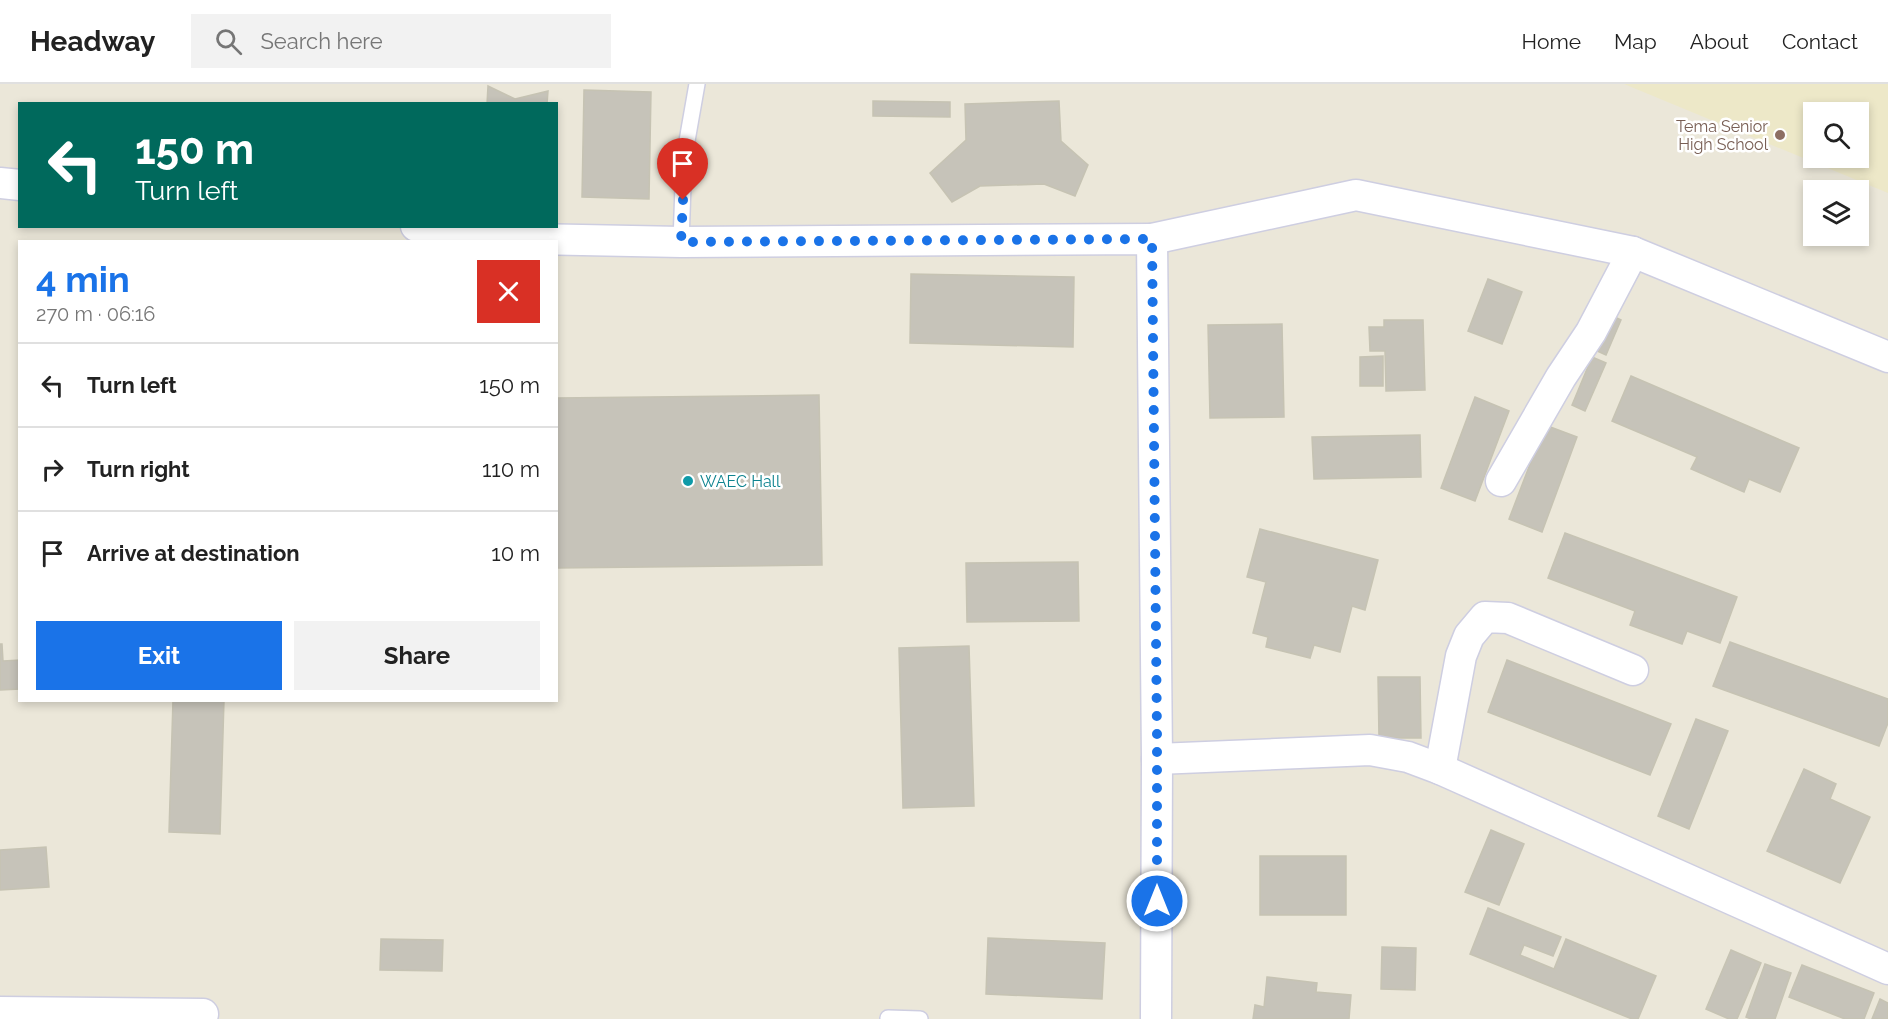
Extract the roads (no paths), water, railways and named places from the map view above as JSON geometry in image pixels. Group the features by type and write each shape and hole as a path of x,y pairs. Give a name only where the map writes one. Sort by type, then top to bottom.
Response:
{"street":[{"path":"0,183 18,185"},
{"path":"434,228 532,239 681,242 1152,239 1356,195 1633,252 1888,357"},
{"path":"1152,239 1157,759 1156,1019"},
{"path":"1501,481 1561,377 1591,332 1633,252"},
{"path":"1440,769 1461,656 1469,636 1485,616 1508,618 1633,670"},
{"path":"1157,759 1370,750 1408,757 1440,769 1888,969"},
{"path":"0,1012 203,1014"}],"lane":[{"path":"681,242 684,158 696,84"},
{"path":"888,1018 920,1019"}],"place":[{"name":"Tema Senior High School","path":"1780,135"},
{"name":"WAEC Hall","path":"688,481"}]}
